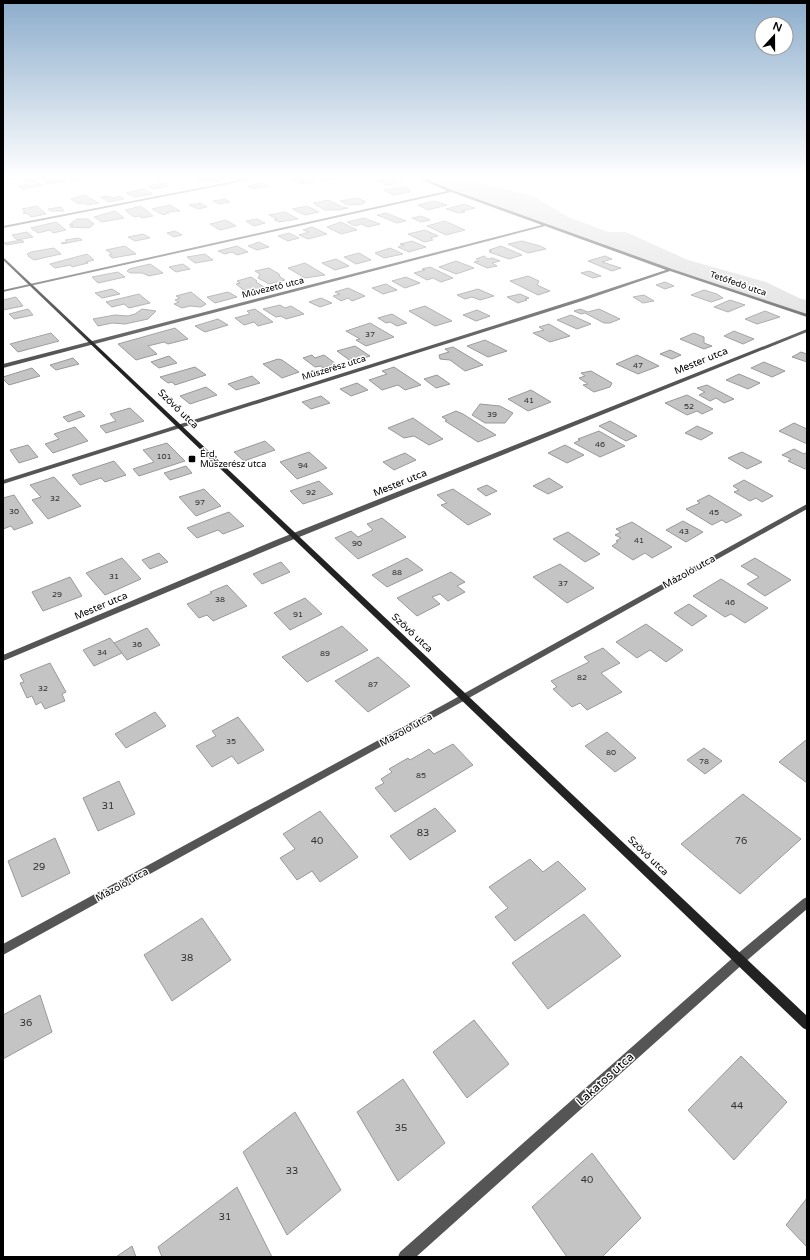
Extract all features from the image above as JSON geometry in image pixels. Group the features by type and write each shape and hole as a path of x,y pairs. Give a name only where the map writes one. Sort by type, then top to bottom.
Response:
{"street":[{"path":"3,291 253,235"},
{"name":"Művezető utca","path":"3,366 508,235"},
{"name":"Tetőfedő utca","path":"573,235 670,270 807,316"},
{"name":"Szövő utca","path":"3,258 179,425 294,537 807,1024"},
{"name":"Műszerész utca","path":"3,482 179,425 565,305 670,270"},
{"name":"Mester utca","path":"3,658 294,537 807,330"},
{"name":"Mázoló utca","path":"3,950 464,697 807,506"},
{"name":"Lakatos utca","path":"405,1257 740,959 807,902"}],"shaded area":[{"path":"572,235 632,235 688,260 766,282 799,298 807,300 807,316 670,270"}],"building":[{"path":"12,235 30,235 33,237 17,240"},
{"path":"144,235 150,238 135,241 128,237"},
{"path":"170,235 182,235 174,237"},
{"path":"293,235 299,238 288,241 278,236"},
{"path":"300,235 324,235 308,239"},
{"path":"410,235 438,236 430,238 433,240 424,242"},
{"path":"79,238 82,240 61,243 67,242 65,240"},
{"path":"22,240 24,242 6,245 4,243"},
{"path":"412,241 426,247 409,252 398,247 404,245 400,244"},
{"path":"522,241 546,249 528,253 508,244"},
{"path":"259,242 269,247 257,250 248,246"},
{"path":"125,246 136,254 112,258 109,255 112,254 106,250"},
{"path":"237,246 248,252 237,255 232,252 225,254 218,251"},
{"path":"501,246 522,255 509,259 489,252 492,251 489,250"},
{"path":"54,248 61,254 34,260 27,254 31,252"},
{"path":"390,248 403,254 384,258 375,253"},
{"path":"359,253 371,260 356,264 344,257"},
{"path":"87,254 94,260 72,267 71,265 55,268 50,264"},
{"path":"205,254 213,260 195,263 187,257"},
{"path":"484,256 488,259 492,258 500,261 492,263 497,266 487,268 474,262 479,261 476,259"},
{"path":"605,256 612,259 602,262 621,268 612,271 588,261"},
{"path":"336,259 349,266 335,270 322,263"},
{"path":"456,261 474,268 456,274 439,267"},
{"path":"305,263 325,275 305,278 288,268"},
{"path":"150,264 163,273 149,276 142,273 130,273 127,271 129,269"},
{"path":"183,264 190,269 176,272 169,267"},
{"path":"430,267 453,278 441,282 433,278 427,280 414,273"},
{"path":"269,268 285,280 269,284 258,278 260,274 255,271"},
{"path":"589,271 601,276 593,278 581,273"},
{"path":"118,272 125,277 98,283 92,277"},
{"path":"528,276 539,281 537,285 550,291 538,295 510,281"},
{"path":"251,277 267,289 256,292 252,290 246,292 236,284 240,283 237,281"},
{"path":"406,277 420,283 405,288 392,281"},
{"path":"665,282 674,286 665,289 656,285"},
{"path":"386,284 397,290 383,294 372,288"},
{"path":"348,288 365,296 352,301 348,298 341,301 333,296 340,294 335,292"},
{"path":"112,289 120,294 102,298 95,293"},
{"path":"478,289 494,296 480,300 472,297 465,299 457,295"},
{"path":"704,290 717,294 723,298 711,302 691,295"},
{"path":"191,292 206,304 201,307 190,306 182,308 174,304 179,302 175,300 180,298 176,296"},
{"path":"228,292 237,297 215,303 207,297"},
{"path":"139,294 150,303 129,308 124,304 112,307 106,302"},
{"path":"520,294 529,298 518,303 507,297"},
{"path":"644,295 654,301 643,303 633,297"},
{"path":"16,297 23,306 3,310 3,300"},
{"path":"321,298 332,303 320,307 309,302"},
{"path":"730,300 745,305 728,312 714,307"},
{"path":"280,305 285,308 291,306 304,314 286,319 281,316 276,317 263,309"},
{"path":"425,306 452,321 435,326 409,311"},
{"path":"28,309 33,315 14,319 9,314"},
{"path":"142,309 156,311 148,319 125,324 112,323 98,326 93,319 115,315 128,316 135,314"},
{"path":"255,309 273,322 258,326 254,322 244,325 235,318 250,314 247,311"},
{"path":"580,309 588,312 599,309 620,319 610,323 604,323 585,313 581,314 574,311"},
{"path":"477,310 490,316 476,321 463,315"},
{"path":"765,311 780,317 757,324 745,319"},
{"path":"392,314 407,323 397,326 390,322 386,323 378,318"},
{"path":"571,315 591,324 577,329 557,320"},
{"path":"218,319 228,325 205,332 195,326"},
{"path":"370,323 394,337 366,346 356,340 360,339 346,331"},
{"path":"549,324 570,336 550,342 533,333 544,330 539,327"},
{"path":"175,328 188,339 168,344 164,342 148,346 157,354 136,360 118,344"},
{"path":"734,331 754,339 743,344 724,336"},
{"path":"51,333 59,341 18,352 10,344"},
{"path":"694,333 704,337 704,343 712,346 704,349 680,339"},
{"path":"485,340 507,351 488,357 467,346"},
{"path":"355,346 370,356 352,362 337,351"},
{"path":"453,347 483,365 465,371 450,360 440,359 439,355 449,352 445,349"},
{"path":"670,350 681,355 672,359 660,354"},
{"path":"801,352 807,354 807,362 792,357"},
{"path":"312,355 315,358 324,355 336,364 323,368 321,366 315,367 303,358"},
{"path":"637,355 659,366 638,374 616,364"},
{"path":"169,356 177,363 159,368 151,362"},
{"path":"73,358 79,364 56,370 50,365"},
{"path":"278,359 282,360 299,372 282,378 263,364"},
{"path":"764,362 785,371 772,377 751,368"},
{"path":"195,367 206,375 175,385 172,382 168,383 160,377"},
{"path":"394,367 421,385 405,390 398,385 382,390 369,380 387,374 382,371"},
{"path":"32,368 40,376 9,385 3,379 3,377"},
{"path":"591,371 612,383 610,387 594,392 583,385 588,384 579,378 585,376 581,373"},
{"path":"739,374 760,383 748,389 726,380"},
{"path":"437,375 450,384 436,388 424,379"},
{"path":"252,376 260,383 236,390 228,384"},
{"path":"357,383 368,390 351,396 340,389"},
{"path":"707,385 734,399 724,403 716,398 710,401 699,395 705,392 697,388"},
{"path":"206,387 217,395 190,404 180,396"},
{"path":"531,390 551,402 528,411 508,399"},
{"path":"687,395 713,409 702,414 697,411 687,415 665,403"},
{"path":"321,396 330,403 311,409 302,402"},
{"path":"480,404 500,406 513,413 505,423 485,423 472,415"},
{"path":"130,408 144,421 106,433 100,426 116,421 110,414"},
{"path":"80,411 85,416 68,422 63,417"},
{"path":"456,411 496,435 478,442 445,421 447,420 442,417"},
{"path":"413,418 443,439 429,445 414,436 404,438 388,428"},
{"path":"610,421 637,436 626,441 599,426"},
{"path":"794,423 807,429 807,444 779,431"},
{"path":"697,426 713,433 701,440 685,433"},
{"path":"75,427 88,441 53,453 45,444 59,439 54,434"},
{"path":"599,431 625,446 600,457 574,443 580,440 578,439"},
{"path":"265,441 275,450 244,461 234,452"},
{"path":"167,443 185,461 139,476 133,469 154,462 143,450"},
{"path":"28,445 38,457 19,463 10,450"},
{"path":"565,445 584,455 567,463 548,453"},
{"path":"794,449 804,454 807,452 807,468 805,469 788,461 791,459 782,455"},
{"path":"309,452 327,468 297,479 280,462"},
{"path":"742,452 762,462 747,469 728,458"},
{"path":"405,453 416,460 394,470 383,462"},
{"path":"114,461 126,475 105,482 101,478 80,485 72,475"},
{"path":"186,466 192,473 170,480 164,473"},
{"path":"54,477 81,506 48,519 32,500 41,497 30,485"},
{"path":"549,478 563,487 548,494 533,486"},
{"path":"744,480 773,496 762,502 756,498 750,501 734,492 739,490 733,486"},
{"path":"319,481 333,494 303,504 290,491"},
{"path":"487,485 497,491 486,496 477,489"},
{"path":"204,489 221,506 196,516 179,497"},
{"path":"453,489 491,514 468,525 441,505 447,503 437,495"},
{"path":"14,495 33,523 14,530 11,526 3,529 3,498"},
{"path":"709,495 742,515 726,523 722,520 712,525 686,509 700,503 697,501"},
{"path":"229,512 244,526 223,534 218,530 197,538 187,528"},
{"path":"382,518 406,537 358,559 335,538 351,531 358,537 373,530 367,524"},
{"path":"683,521 703,532 686,542 666,530"},
{"path":"632,522 672,547 652,558 645,553 633,560 612,546 621,538 615,535 621,532 616,529"},
{"path":"568,532 600,554 585,562 553,539"},
{"path":"159,553 168,562 150,569 142,560"},
{"path":"122,558 141,579 105,595 86,573"},
{"path":"407,558 423,570 387,587 372,575"},
{"path":"755,558 791,580 765,596 747,584 759,577 741,566"},
{"path":"281,562 290,572 262,584 253,574"},
{"path":"560,564 594,588 567,603 533,577"},
{"path":"451,572 465,582 457,586 465,592 448,601 440,594 432,597 440,604 417,616 397,598"},
{"path":"70,577 82,596 43,611 32,592"},
{"path":"721,579 768,608 745,623 731,614 725,617 693,596"},
{"path":"227,585 247,606 213,621 207,615 199,618 187,604 212,593 210,592"},
{"path":"305,598 322,614 290,630 274,613"},
{"path":"689,604 707,616 692,626 674,613"},
{"path":"646,624 683,650 666,662 650,650 637,658 616,642"},
{"path":"342,626 368,650 307,682 282,657"},
{"path":"147,628 160,645 127,660 114,643"},
{"path":"110,638 122,653 94,666 83,650"},
{"path":"603,648 620,663 601,673 622,692 587,710 580,703 572,707 553,689 557,687 551,681 589,662 584,657"},
{"path":"378,657 410,686 368,712 335,681"},
{"path":"50,663 66,692 62,694 65,701 45,709 41,702 36,705 32,696 27,698 20,683 24,682 20,675"},
{"path":"155,712 166,726 126,748 115,734"},
{"path":"238,717 264,750 238,764 232,756 212,767 196,746 216,736 212,731"},
{"path":"607,732 636,758 615,772 585,746"},
{"path":"806,740 807,741 807,783 779,762"},
{"path":"453,744 473,765 395,812 375,788 384,783 381,779 392,772 389,769 408,758 410,760 429,749 434,754"},
{"path":"704,748 722,761 705,774 687,760"},
{"path":"119,781 135,814 98,831 83,798"},
{"path":"743,794 801,839 740,894 681,844"},
{"path":"435,808 456,831 410,860 390,836"},
{"path":"320,811 358,857 320,882 312,871 297,880 280,858 295,849 283,834"},
{"path":"55,838 70,873 22,897 8,861"},
{"path":"530,859 543,872 558,861 586,889 515,941 495,917 508,908 489,887"},
{"path":"584,914 621,956 548,1009 512,963"},
{"path":"202,918 231,960 172,1001 144,955"},
{"path":"40,995 52,1032 3,1059 3,1015"},
{"path":"474,1020 509,1064 467,1098 433,1052"},
{"path":"741,1056 787,1102 734,1160 688,1110"},
{"path":"403,1079 445,1143 398,1181 357,1112"},
{"path":"295,1112 341,1190 287,1235 243,1152"},
{"path":"592,1153 641,1218 602,1257 567,1257 532,1207"},
{"path":"237,1187 272,1257 162,1257 158,1247"},
{"path":"807,1198 807,1247 786,1225"},
{"path":"132,1246 136,1257 116,1257"}],"place":[{"name":"Érd, Műszerész utca","path":"192,459"}]}
